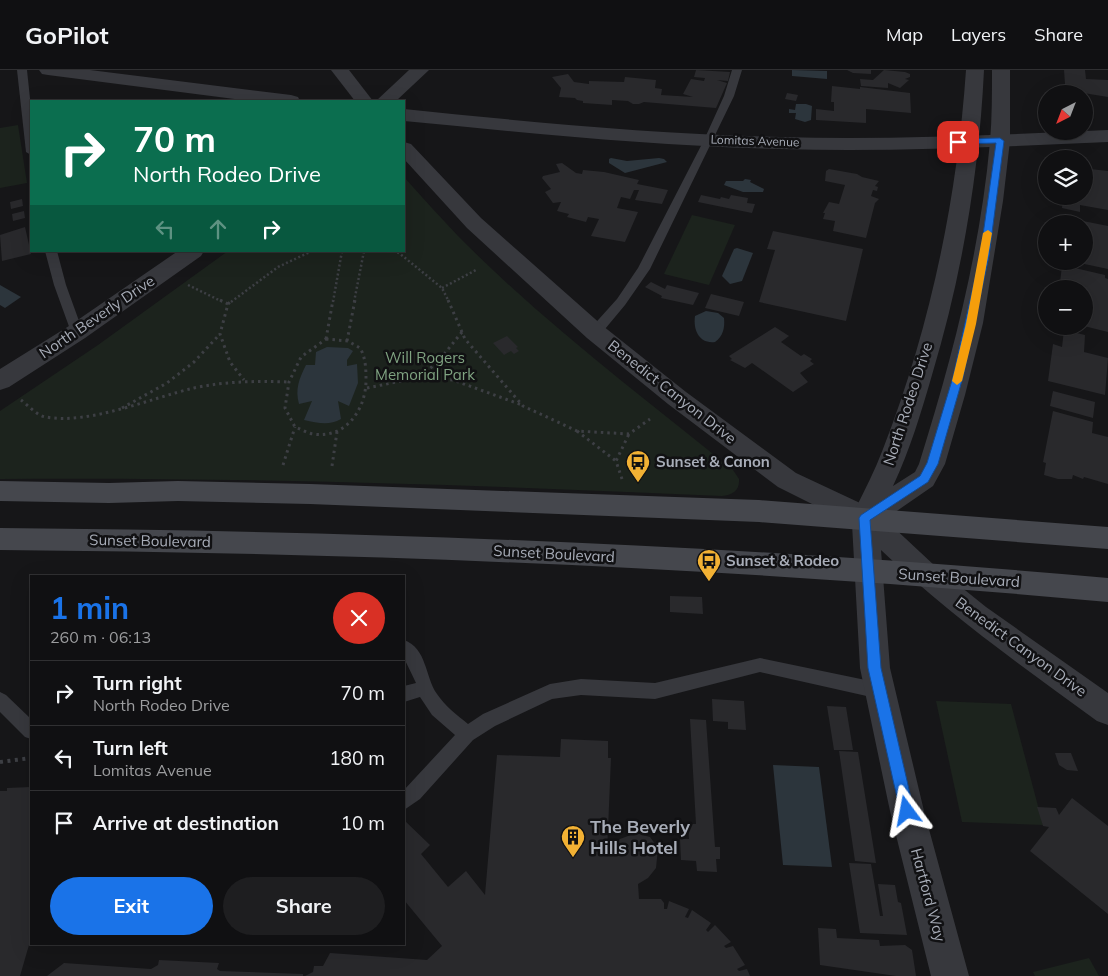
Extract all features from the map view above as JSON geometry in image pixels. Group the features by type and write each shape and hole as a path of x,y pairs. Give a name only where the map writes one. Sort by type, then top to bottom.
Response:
{"main road":[{"path":"0,491 109,493 178,491 329,495 740,511 865,518 1108,538"},
{"name":"Sunset Boulevard","path":"0,539 162,541 436,549 926,574 1108,590"}],"street":[{"path":"57,70 284,100"},
{"path":"340,70 363,100"},
{"path":"386,100 420,70"},
{"name":"North Rodeo Drive","path":"865,518 895,451 918,384 952,249 970,142 975,70"},
{"path":"865,518 924,479 932,464 953,395 971,324 984,256 1000,141 1001,70"},
{"name":"Lomitas Avenue","path":"405,115 562,131 710,140 835,143 970,142 1108,136"},
{"name":"Benedict Canyon Drive","path":"405,149 474,222 595,332 677,398 787,480 865,518 926,574 976,616 1108,711"},
{"name":"North Beverly Drive","path":"0,382 77,332 192,252"},
{"name":"Hartford Way","path":"865,518 867,571 875,668 916,848 950,976"}],"lane":[{"path":"22,70 30,143"},
{"path":"595,332 622,302 644,270 710,140 729,96 737,70"},
{"path":"51,252 60,285 77,332"},
{"path":"405,648 411,654 421,673 428,696 438,709 467,734"},
{"path":"405,800 414,793 467,734 489,720 550,692 580,686 655,690 760,665 880,692"},
{"path":"405,694 425,688"},
{"path":"0,700 30,730"}],"path":[{"path":"117,410 167,383 194,362 220,334 228,304 267,273 309,252"},
{"path":"326,339 342,252"},
{"path":"347,341 364,252"},
{"path":"396,252 442,288 465,340 523,406"},
{"path":"442,288 476,270"},
{"path":"188,285 228,304"},
{"path":"421,377 442,358 462,332"},
{"path":"220,334 230,362 244,380"},
{"path":"326,339 347,341 360,348 366,364 367,388 362,406 354,421 337,432 313,434 295,427 285,408 289,382 301,357 326,339"},
{"path":"367,388 421,377 453,380 523,406 577,431 616,461 622,479"},
{"path":"21,400 43,417 65,419 117,410 195,388 244,380 289,382"},
{"path":"616,461 629,434 650,420"},
{"path":"282,465 295,427"},
{"path":"577,431 629,434"},
{"path":"332,466 337,432"},
{"path":"0,762 30,758"}],"green space":[{"path":"18,125 27,183 0,188 0,128"},
{"name":"Will Rogers Memorial Park","path":"405,178 490,268 592,357 733,470 739,479 739,483 735,492 722,496 361,483 181,479 0,479 0,411 98,345 227,252 405,252"},
{"path":"692,215 735,225 709,285 664,274"},
{"path":"936,701 1011,704 1043,825 962,822"},
{"path":"1089,958 1099,976 1035,976 1033,972"}],"shaded area":[{"path":"792,70 827,71 827,79 792,76"},
{"path":"796,104 812,106 811,120 805,122 795,119 796,113 789,113 789,109 795,110"},
{"path":"611,158 627,161 659,158 667,162 625,173 609,163"},
{"path":"745,179 751,180 750,182 764,189 763,192 743,192 724,185 726,181 743,181"},
{"path":"737,248 753,253 742,281 730,284 722,276 734,249"},
{"path":"0,285 21,297 5,308 0,305"},
{"path":"706,311 718,313 724,318 723,332 715,342 705,341 696,331 695,316"},
{"path":"327,347 348,348 353,351 347,360 347,366 357,364 358,383 349,406 338,401 341,419 328,423 304,420 312,401 299,404 297,394 300,380 306,365 315,365 316,352"},
{"path":"773,765 819,767 832,867 783,865"}],"building":[{"path":"696,70 730,72 728,81 717,80 727,83 716,108 644,102 633,104 628,101 612,100 612,105 583,103 583,101 575,98 559,97 561,88 552,77 568,74 574,82 589,84 589,81 624,82 625,77 656,80 655,88 662,89 661,95 693,97 683,94 691,79 704,81 705,78 694,77"},
{"path":"847,70 871,70 871,74 853,73"},
{"path":"884,70 910,74 910,77 905,79 909,80 900,88 888,83 888,88 861,86 860,79 873,80"},
{"path":"1064,70 1085,70 1086,79 1108,80 1108,97 1093,95 1093,85 1065,84"},
{"path":"832,86 860,89 860,87 910,93 911,113 866,109 866,123 816,120 816,109 834,111 834,102 831,102"},
{"path":"787,93 798,95 796,101 785,99"},
{"path":"562,163 576,173 582,174 583,170 604,172 639,180 637,184 668,190 662,204 635,200 639,190 634,190 630,199 621,197 617,208 638,212 625,242 591,236 599,219 588,217 586,222 567,217 569,214 557,211 561,202 553,203 545,192 551,189 542,178 543,176 560,172 556,164"},
{"path":"829,169 857,174 879,181 875,186 878,187 877,191 873,190 871,196 879,199 875,203 866,238 833,231 835,221 823,219 825,213 823,213 829,202 839,204 845,185 825,181 826,171"},
{"path":"1093,169 1108,171 1108,210 1080,205 1093,205"},
{"path":"701,195 729,199 731,195 748,198 747,203 755,204 752,213 698,202"},
{"path":"22,199 23,206 11,209 10,202"},
{"path":"1062,205 1080,205 1080,212 1062,208"},
{"path":"24,211 25,218 13,221 12,214"},
{"path":"1093,223 1108,226 1108,269 1093,266"},
{"path":"25,227 31,254 2,261 0,235"},
{"path":"773,231 863,249 846,321 759,302 775,250 767,249"},
{"path":"1061,270 1084,270 1105,275 1105,278 1108,279 1108,332 1093,328 1093,280 1060,280"},
{"path":"651,282 665,289 667,285 699,293 693,305 661,298 662,296 645,287"},
{"path":"711,294 744,302 739,316 705,308"},
{"path":"775,327 789,336 781,342 801,356 804,354 812,359 810,361 814,364 800,373 808,382 793,392 752,363 745,368 730,360 732,359 729,356"},
{"path":"1063,335 1085,335 1084,352 1108,358 1105,395 1048,381 1053,344 1062,347"},
{"path":"507,336 518,347 516,348 519,351 514,354 511,351 504,355 493,343"},
{"path":"1053,391 1095,402 1093,418 1050,406"},
{"path":"1053,411 1093,422 1092,433 1108,437 1108,484 1073,475 1072,479 1058,479 1044,475 1046,463 1043,462"},
{"path":"670,596 702,597 703,614 670,612"},
{"path":"712,699 744,701 746,730 728,729 728,722 713,721"},
{"path":"827,706 846,707 853,750 834,750"},
{"path":"690,719 706,720 715,847 720,847 720,859 716,859 717,872 697,871 696,861 681,860 680,839 689,839 688,824 696,824"},
{"name":"The Beverly Hills Hotel","path":"561,739 608,741 608,758 611,758 607,853 620,839 636,833 650,837 658,848 656,868 648,878 638,884 639,899 661,899 664,903 664,909 667,909 669,901 689,909 685,917 688,918 692,910 711,923 706,930 708,932 715,925 731,942 724,946 726,948 733,946 745,965 737,969 739,971 747,969 750,976 305,976 313,972 314,966 323,966 330,953 427,960 442,946 405,901 405,821 430,845 421,854 448,887 466,871 485,895 497,755 560,757"},
{"path":"839,751 858,752 876,863 855,861"},
{"path":"1055,753 1071,753 1078,771 1067,770 1059,765"},
{"path":"30,787 30,941 20,976 0,976 0,791 7,791 7,788"},
{"path":"1072,798 1108,826 1108,914 1030,851 1049,827 1043,826 1037,807 1056,808 1059,815"},
{"path":"849,863 871,864 880,916 883,916 878,884 895,885 898,902 901,903 907,935 860,933"},
{"path":"818,928 836,929 837,938 879,940 880,946 905,945 912,950 916,976 896,976 820,965"},
{"path":"159,960 219,963 217,969 220,971 303,974 303,976 47,976 64,963 151,969 158,965"}],"slow traffic":[{"path":"957,381 971,324 988,233"}],"place":[{"name":"Sunset & Canon","path":"638,483"},
{"name":"Sunset & Rodeo","path":"709,582"},
{"name":"The Beverly Hills Hotel","path":"573,858"}],"route":[{"path":"907,811 875,668 867,571 865,518 924,479 932,464 958,377 971,324 984,256 1000,141 958,142"}]}
